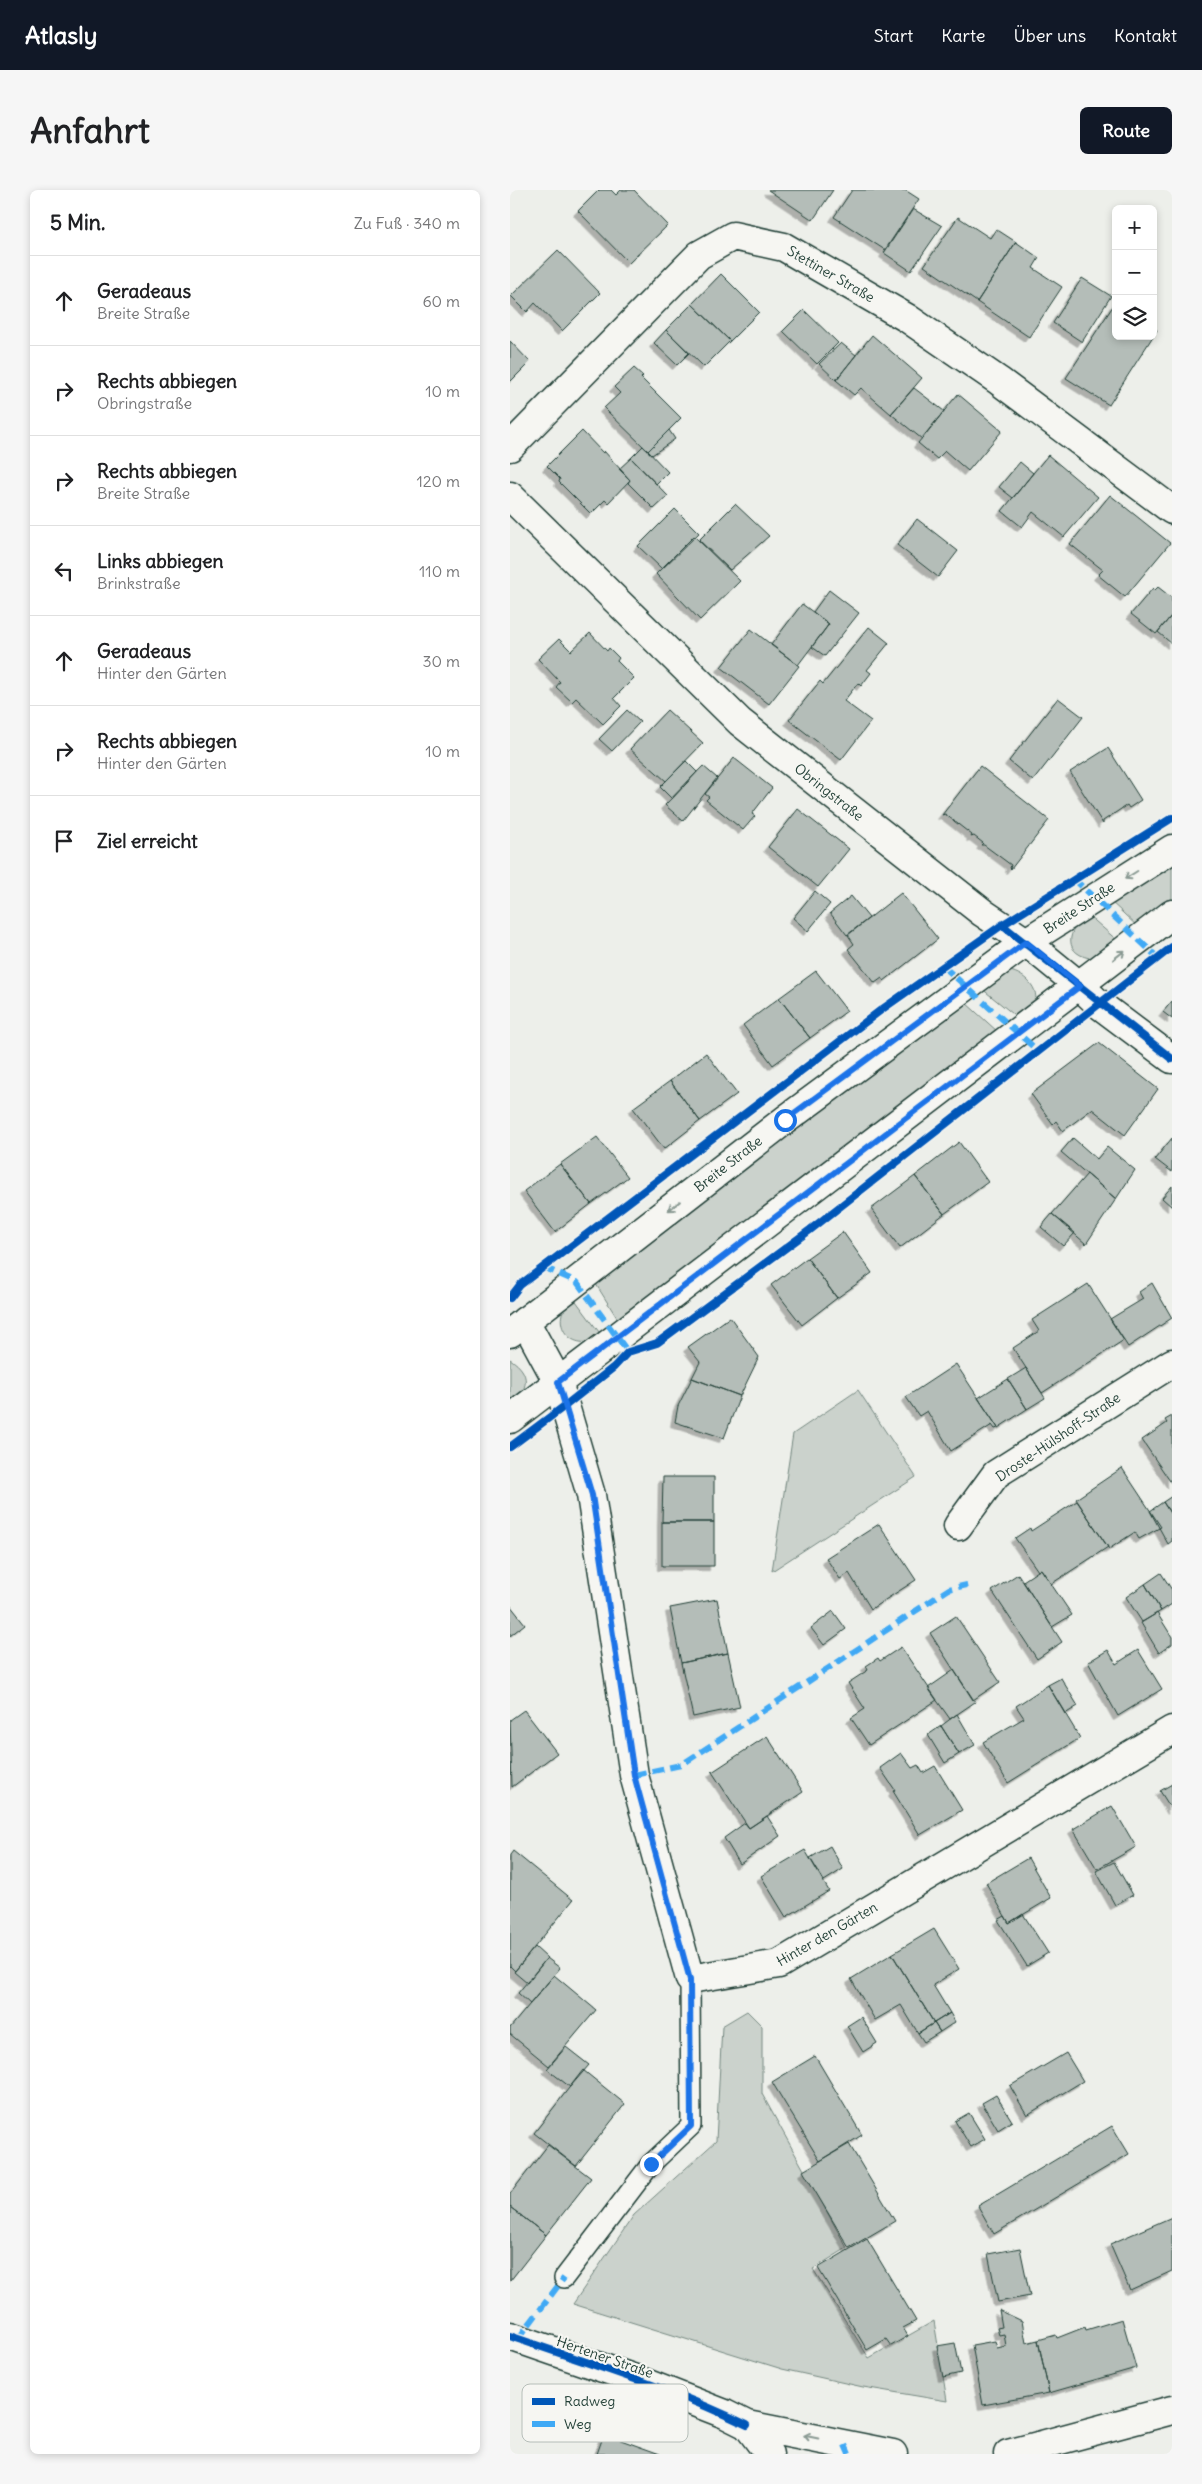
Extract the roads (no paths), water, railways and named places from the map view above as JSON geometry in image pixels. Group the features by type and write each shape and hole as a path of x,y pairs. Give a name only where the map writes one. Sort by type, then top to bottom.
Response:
{"street":[{"name":"Stettiner Straße","path":"510,447 699,255 733,236 784,247 907,318 999,381 1172,510"},
{"name":"Obringstraße","path":"510,496 740,722 983,913 1026,942 1080,986 1100,1005 1172,1060"},
{"name":"Breite Straße","path":"518,1327 785,1120 1026,942 1172,849"},
{"path":"510,1419 1172,914"},
{"path":"518,1327 558,1382 592,1495 634,1775 690,1980"},
{"name":"Droste-Hülshoff-Straße","path":"958,1526 996,1474 1172,1363"},
{"name":"Hinter den Gärten","path":"690,1980 779,1964 1172,1730"},
{"name":"Hertener Straße","path":"510,2336 648,2384"},
{"name":"Hertener Straße","path":"688,2400 747,2425 893,2454"},
{"path":"1008,2454 1172,2410"},
{"name":"Hertener Straße","path":"747,2425 769,2454"}],"lane":[{"path":"564,2278 651,2164 691,2126 690,1980"}]}
